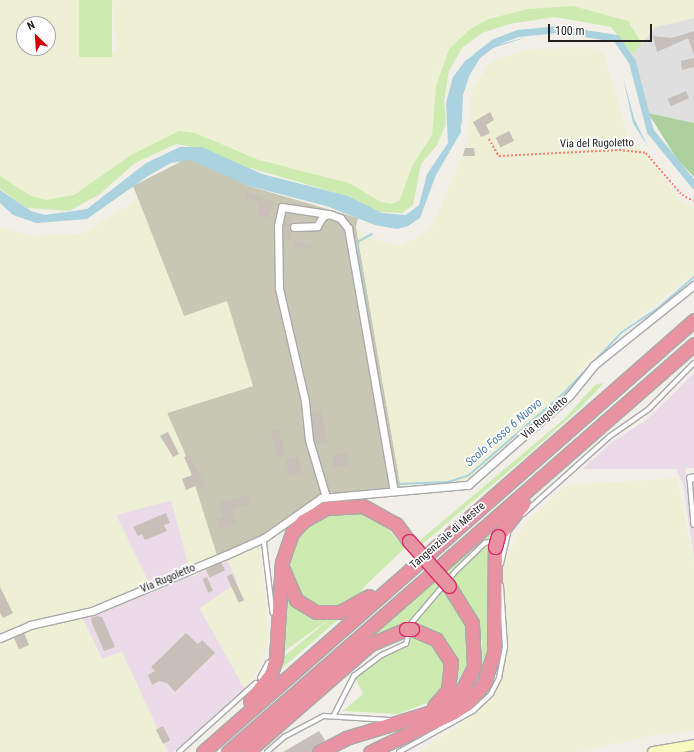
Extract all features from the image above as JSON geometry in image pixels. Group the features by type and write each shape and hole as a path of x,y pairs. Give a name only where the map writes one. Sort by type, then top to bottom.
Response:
{"highway":[{"name":"Tangenziale di Mestre","path":"203,752 694,320"},
{"name":"Tangenziale di Mestre","path":"228,752 694,344"},
{"path":"319,752 346,738 410,725 466,704 476,694 491,668 494,653 499,542 514,512 561,470 574,448"},
{"path":"197,752 257,694 271,674 279,643 282,562 292,533 303,521 339,505 374,510 396,524 449,586 472,623 476,651 469,679 448,704 410,725"},
{"path":"282,562 285,579 296,600 305,607 326,613 357,605 400,569 413,567"},
{"path":"247,752 371,644 409,629 436,639 448,654 452,666 448,690 440,702 410,725 370,752"}],"main road":[{"path":"653,752 694,745"}],"street":[{"path":"326,497 309,440 305,401 278,288 278,226 282,207 327,214 340,218 349,230 394,491"},
{"path":"294,227 317,226 327,214"},
{"name":"Via Rugoletto","path":"0,638 30,624 92,611 264,538 308,504 326,497 455,487 472,482 570,395 594,365 694,285"}],"lane":[{"path":"399,752 473,711 490,694 499,678 505,647 499,542 522,515 609,437 649,409 694,363"},
{"path":"692,477 694,525"},
{"path":"179,752 254,686 272,653 275,626 264,538"},
{"path":"334,715 341,694 354,676 382,655 406,644 411,622 456,571 485,543 492,540 499,542"},
{"path":"267,752 317,718 334,715 410,725"}],"path":[{"name":"Via del Rugoletto","path":"489,139 499,156 619,150 646,153 682,195 694,201"}],"shaded area":[{"path":"0,0 79,0 85,57 117,51 112,0 694,0 694,18 655,27 642,44 628,21 528,9 489,19 440,68 432,135 412,166 400,200 392,204 381,202 349,183 259,160 195,133 179,131 131,155 88,188 64,198 46,200 31,196 0,176"},
{"path":"694,18 694,123 648,113 632,54 655,27"},
{"path":"586,48 603,52 629,139 650,157 677,198 694,207 694,274 619,333 580,370 563,399 468,484 401,489 356,227 370,239 401,246 431,229 467,145 471,92 490,62 527,49"},
{"path":"184,160 194,160 249,186 358,218 356,227 401,489 332,501 295,516 260,544 218,559 185,454 167,413 253,386 184,316 133,186"},
{"path":"138,199 184,316 227,301 253,386 167,413 185,454 218,559 260,544 269,640 258,670 245,689 200,608 238,582 227,560 192,577 171,500 116,515 152,589 82,617 102,659 122,652 168,752 0,752 0,227 31,236 82,234"},
{"path":"694,373 694,468 686,468 685,483 694,482 694,558 683,483 676,469 582,469 611,443 646,420"},
{"path":"677,478 694,562 694,731 655,735 578,752 419,752 477,713 503,671 500,593 503,562 526,522 567,485"},
{"path":"171,500 192,576 228,560 239,582 200,609 245,689 173,752 168,752 122,652 102,659 82,617 152,589 116,515"}],"green space":[{"path":"79,0 112,0 112,57 79,57"},
{"path":"573,6 628,21 642,44 632,54 611,27 555,17 509,24 482,33 462,48 449,71 444,101 446,124 437,145 421,164 413,205 402,213 378,212 350,197 247,167 208,150 176,144 135,163 100,194 69,211 27,208 0,189 0,176 31,196 46,200 74,195 131,155 179,131 195,133 259,160 349,183 381,202 392,204 400,200 412,166 432,135 436,86 449,49 470,29 489,19 528,9"},
{"path":"648,113 694,123 694,177 677,159"},
{"path":"604,383 577,411 516,465 421,545 418,542 564,419 595,385"},
{"path":"344,510 363,513 384,525 405,548 366,585 356,598 337,607 319,607 302,599 288,570 289,553 300,531 322,515"},
{"path":"499,525 493,537 448,576 444,572"},
{"path":"490,542 490,648 478,683 465,695 480,666 482,641 473,611 451,579"},
{"path":"434,580 439,587 406,626 390,629 365,641"},
{"path":"443,591 466,626 468,662 450,695 453,664 412,625"},
{"path":"283,593 340,618 282,668 282,658 331,618 283,652"},
{"path":"410,631 427,637 446,665 443,688 432,701 398,714 343,711 363,694 355,677 379,657 406,646"}],"water":[{"path":"527,37 493,48 471,64 459,93 461,132 436,175 420,218 408,226 397,229 375,225 326,206 249,186 190,160 171,163 148,176 87,219 36,223 13,215 0,203 0,190 31,211 45,215 87,209 146,163 180,147 202,147 262,174 348,196 382,213 406,215 419,205 427,174 448,143 446,103 453,77 465,61 482,49"},
{"path":"623,77 634,118 648,147 633,123"}],"building":[{"path":"694,31 694,55 688,38 657,52 653,36 672,38"},
{"path":"694,58 694,67 682,70 681,61"},
{"path":"686,91 689,98 671,106 668,99"},
{"path":"490,112 494,120 486,125 490,133 481,137 473,122"},
{"path":"509,131 514,141 501,148 496,138"},
{"path":"465,148 474,148 475,156 463,156"},
{"path":"247,192 274,203 268,218 256,214 260,203 245,198"},
{"path":"285,217 291,217 291,239 283,239"},
{"path":"294,242 312,244 311,248 301,249 294,246"},
{"path":"321,410 328,443 316,445 311,413"},
{"path":"278,429 285,455 277,457 270,431"},
{"path":"168,432 179,454 173,457 160,436"},
{"path":"346,453 349,466 333,466 334,455"},
{"path":"189,455 206,487 200,490 197,485 186,490 182,479 192,475 184,457"},
{"path":"298,457 302,472 290,476 285,460"},
{"path":"248,495 250,504 232,510 236,525 219,529 216,519 223,517 219,503"},
{"path":"166,513 170,523 164,525 167,531 145,540 142,534 138,536 133,527"},
{"path":"221,562 225,570 210,578 206,570"},
{"path":"232,574 244,600 239,603 227,577"},
{"path":"207,577 213,591 208,593 202,579"},
{"path":"0,587 13,613 3,618 0,613"},
{"path":"97,616 102,617 115,647 104,651 91,618"},
{"path":"24,633 29,645 19,649 14,637"},
{"path":"186,633 198,644 202,640 215,653 175,692 167,683 159,681 152,685 148,675 155,671 151,667"},
{"path":"163,726 170,740 163,744 156,730"},
{"path":"319,731 325,740 311,752 283,752"}],"waterway":[{"path":"458,121 459,94 465,75 477,55 494,42 518,33 558,29 616,38 632,62 650,131 694,185"},
{"name":"Scolo Fosso 6 Nuovo","path":"372,234 359,241 357,248 383,408"},
{"name":"Scolo Fosso 6 Nuovo","path":"396,484 448,482 469,475 564,393 622,332 657,309 694,277"}]}
